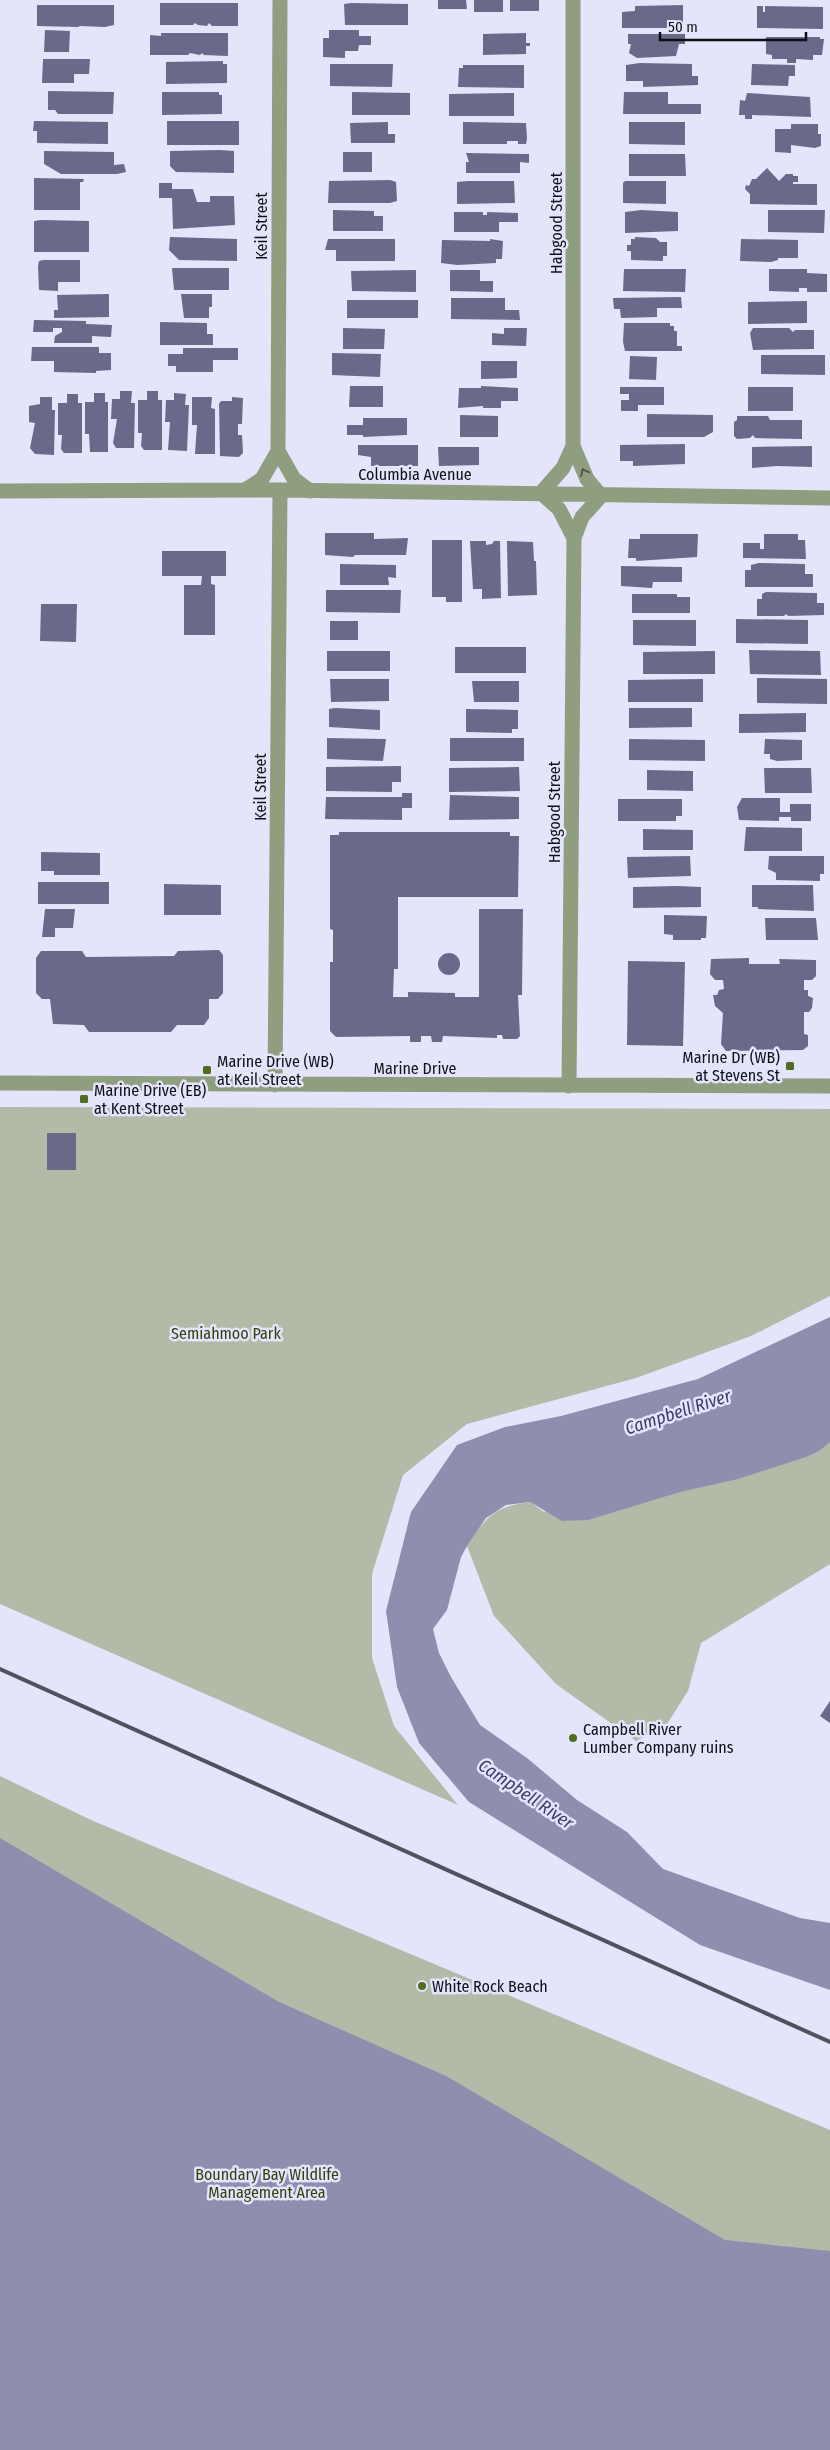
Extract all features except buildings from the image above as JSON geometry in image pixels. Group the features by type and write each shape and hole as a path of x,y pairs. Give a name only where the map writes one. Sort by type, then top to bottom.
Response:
{"street":[{"name":"Keil Street","path":"245,490 262,479 278,451 280,0"},
{"name":"Habgood Street","path":"569,1086 574,538 582,517 600,496 587,479 573,446 573,0"},
{"name":"Habgood Street","path":"573,446 563,468 541,493 559,509 574,538"},
{"name":"Keil Street","path":"278,451 294,479 310,491"},
{"name":"Keil Street","path":"275,1085 280,490"},
{"name":"Columbia Avenue","path":"0,491 280,490 830,498"},
{"name":"Marine Drive","path":"0,1083 830,1086"}],"green space":[{"name":"Semiahmoo Park","path":"0,1107 830,1109 830,1296 751,1336 636,1378 467,1424 403,1475 372,1574 372,1658 394,1726 458,1805 0,1604"},
{"path":"830,1442 830,1564 701,1643 688,1691 667,1724 636,1741 556,1684 494,1616 467,1546 486,1520 499,1510 530,1502 544,1512 690,1489 747,1475 797,1459 811,1454"},
{"name":"Boundary Bay Wildlife Management Area","path":"0,1776 91,1820 830,2130 830,2450 0,2450"}],"water":[{"name":"Campbell River","path":"830,1317 830,1442 819,1451 738,1479 680,1492 588,1520 562,1521 530,1502 506,1505 486,1518 467,1546 461,1557 447,1610 433,1629 439,1653 480,1725 527,1758 577,1800 627,1832 663,1869 800,1918 830,1923 830,1990 700,1945 469,1802 419,1743 397,1687 386,1611 411,1512 457,1445 505,1427 561,1416 698,1379"},
{"name":"Boundary Bay Wildlife Management Area","path":"0,1838 279,2002 446,2076 725,2240 830,2251 830,2450 0,2450"}],"railway":[{"path":"0,1669 830,2042"}],"place":[{"name":"Marine Dr (WB) at Stevens St","path":"790,1066"},
{"name":"Marine Drive (WB) at Keil Street","path":"207,1070"},
{"name":"Marine Drive (EB) at Kent Street","path":"84,1099"},
{"name":"Campbell River Lumber Company ruins","path":"573,1738"},
{"name":"White Rock Beach","path":"422,1986"}]}
